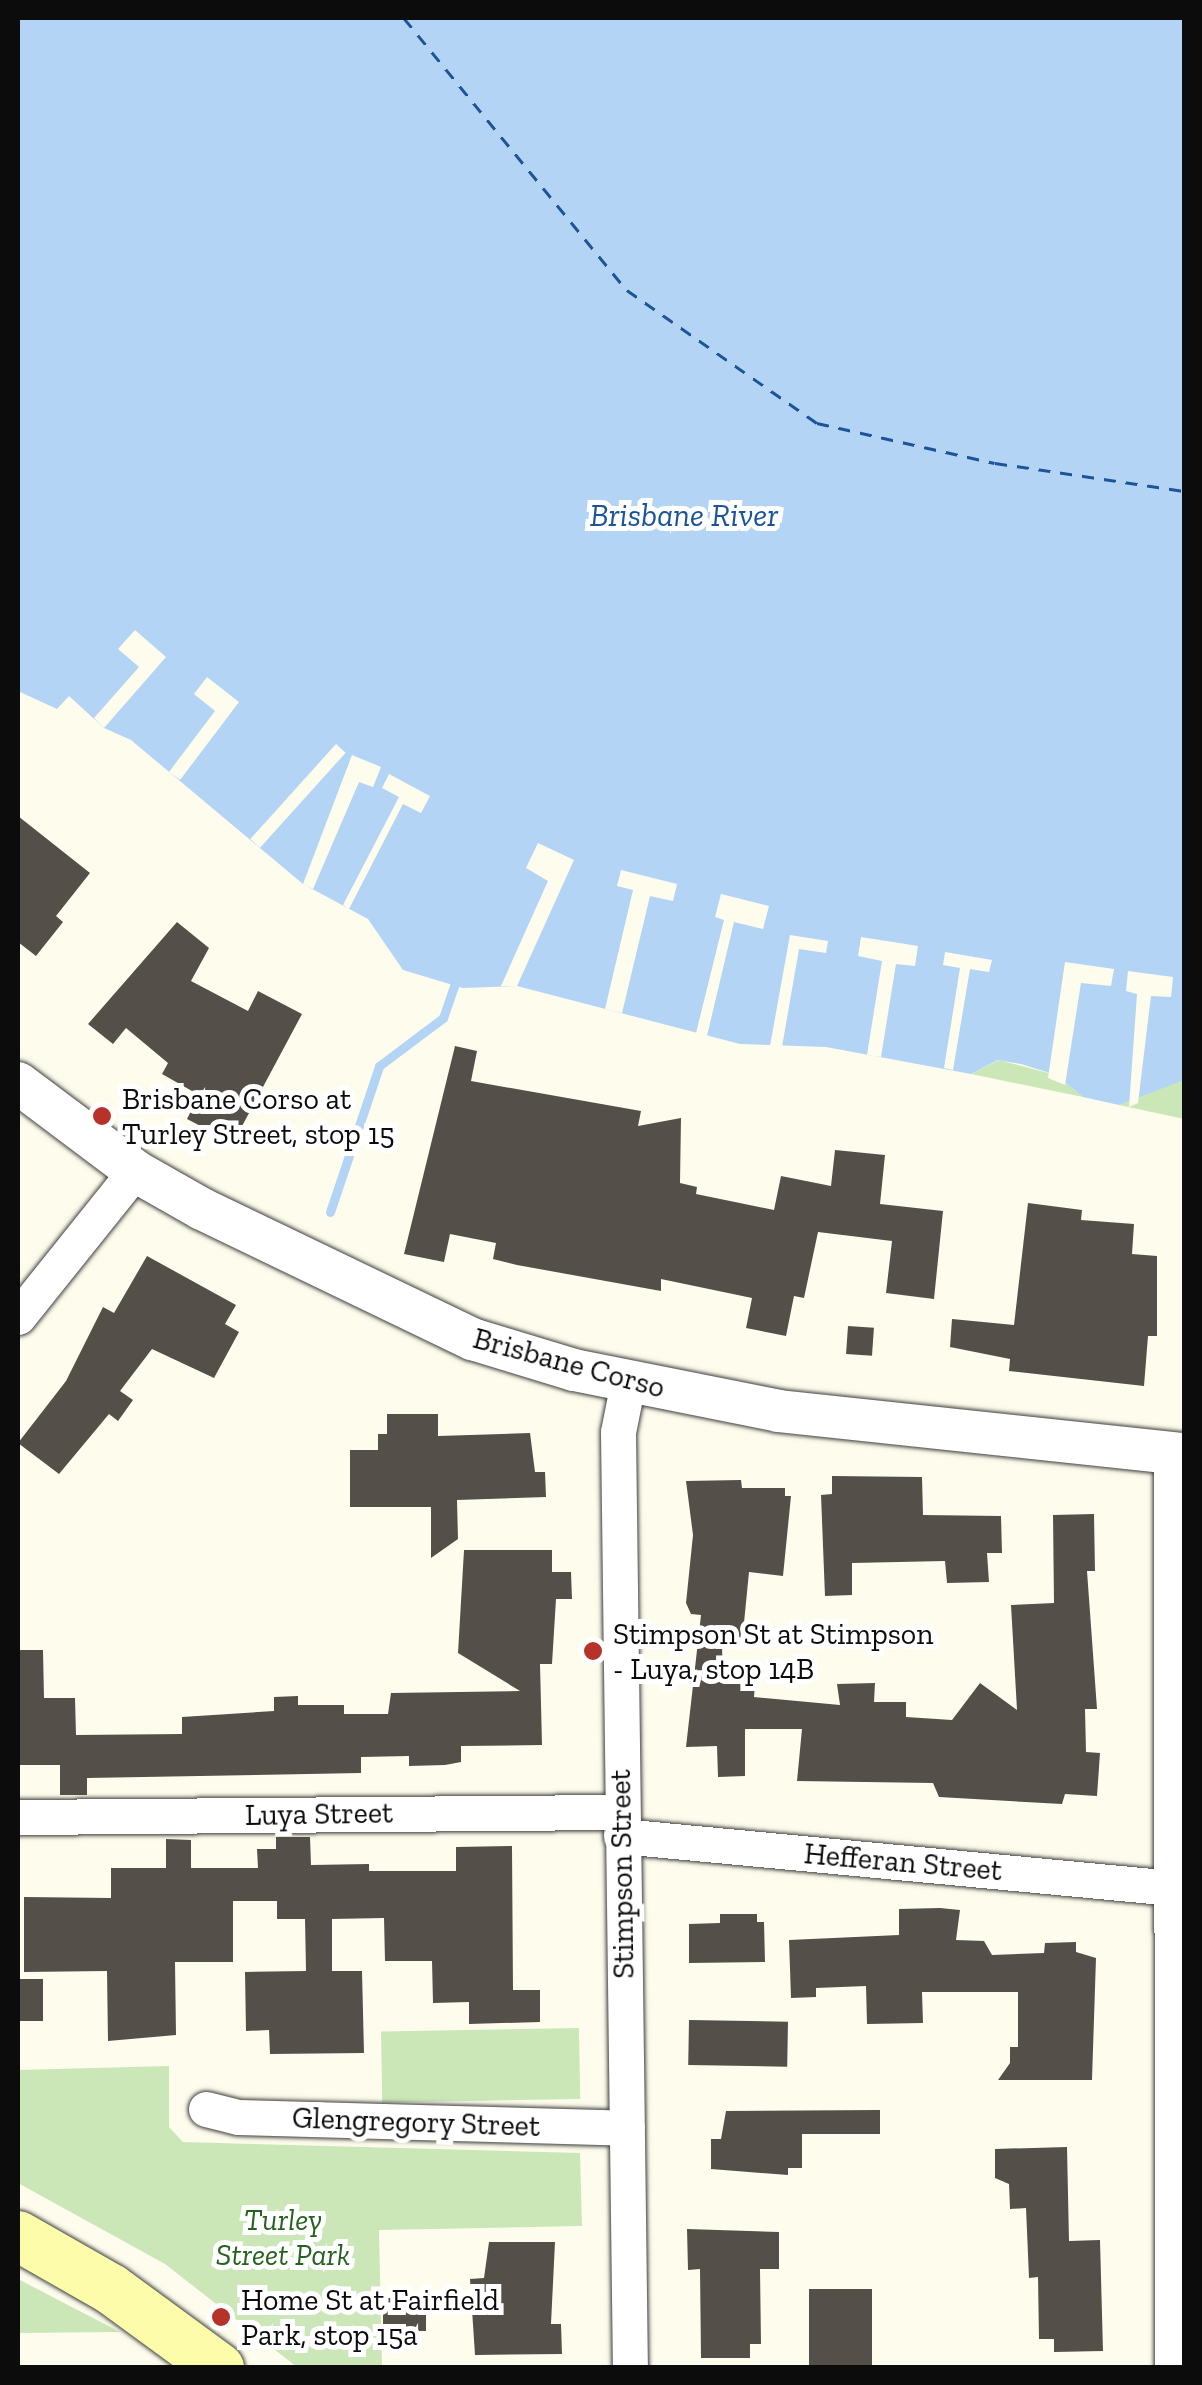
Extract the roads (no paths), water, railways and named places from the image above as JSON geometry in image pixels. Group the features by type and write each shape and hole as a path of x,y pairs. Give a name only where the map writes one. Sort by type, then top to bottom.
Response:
{"main road":[{"path":"18,2236 111,2288 219,2368"}],"street":[{"name":"Brisbane Corso","path":"18,1083 135,1171 443,1328 628,1382 778,1411 1178,1453"},
{"path":"18,1316 135,1171"},
{"name":"Stimpson Street","path":"628,1382 618,1432 630,2368"},
{"path":"1172,2368 1178,1453"},
{"name":"Luya Street","path":"18,1817 621,1824"},
{"name":"Hefferan Street","path":"621,1824 1178,1889"},
{"name":"Glengregory Street","path":"206,2108 238,2117 627,2128"}],"water":[{"name":"Brisbane River","path":"18,18 1184,18 1184,1080 1119,1105 1083,1097 1056,1075 1021,1064 998,1060 971,1074 826,1047 740,1044 517,986 463,988 403,970 368,919 303,884 131,740 104,728 69,696 57,709 20,692"}],"waterway":[{"path":"330,1212 379,1066 443,1018 455,984"}],"place":[{"name":"Brisbane Corso at Turley Street, stop 15","path":"102,1116"},
{"name":"Stimpson St at Stimpson - Luya, stop 14B","path":"593,1651"},
{"name":"Home St at Fairfield Park, stop 15a","path":"221,2317"}],"park label":[{"name":"Turley Street Park","path":"283,2237"}]}
